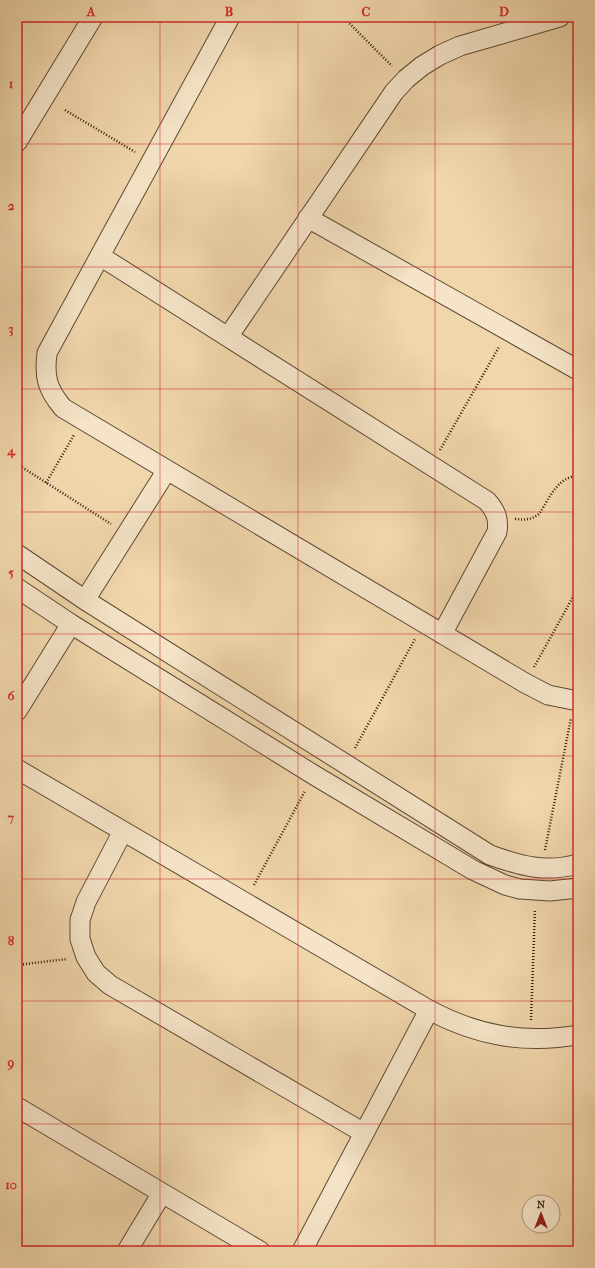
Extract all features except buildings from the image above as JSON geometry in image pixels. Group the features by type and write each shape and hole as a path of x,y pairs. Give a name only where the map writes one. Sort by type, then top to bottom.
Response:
{"street":[{"path":"17,142 92,17"},
{"path":"230,17 47,353 45,368 47,383 53,396 62,408 525,683 548,695 576,701"},
{"path":"228,337 394,92 406,79 428,62 460,46 560,17"},
{"path":"308,218 578,370"},
{"path":"100,256 487,501 497,515 498,532 442,634"},
{"path":"85,600 167,470"},
{"path":"17,554 85,600 490,855 515,864 541,868 567,867 578,864"},
{"path":"17,588 70,624 314,775 473,870 520,889 550,892 578,888"},
{"path":"17,711 70,624"},
{"path":"17,769 449,1021 475,1030 503,1037 531,1040 578,1036"},
{"path":"123,831 86,902 80,920 80,939 86,957 96,973 110,985 364,1133"},
{"path":"302,1251 429,1010"},
{"path":"17,1107 260,1251"},
{"path":"127,1251 162,1193"}],"path":[{"path":"343,17 406,79"},
{"path":"65,110 151,162"},
{"path":"431,466 508,331"},
{"path":"46,483 84,420"},
{"path":"17,464 126,534"},
{"path":"497,515 523,520 534,518 539,514 565,478 578,476"},
{"path":"525,683 578,588"},
{"path":"573,596 578,595"},
{"path":"346,764 424,623"},
{"path":"541,868 576,701"},
{"path":"245,902 314,775"},
{"path":"531,1040 535,891"},
{"path":"17,965 86,957"}]}
